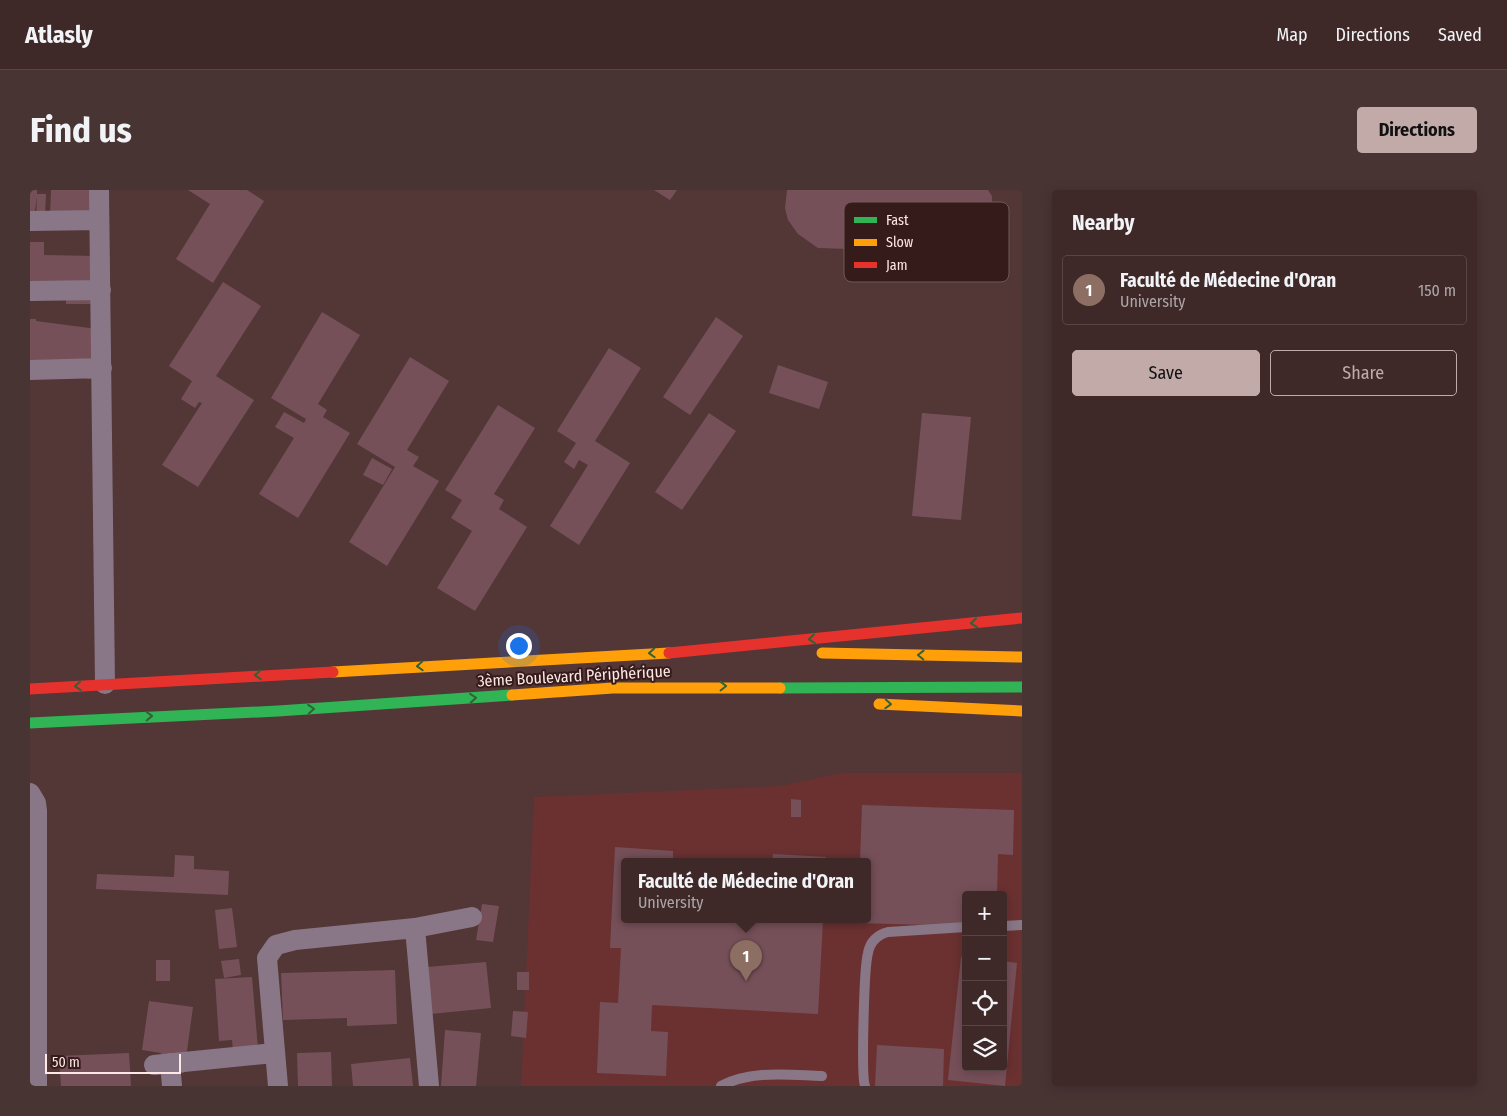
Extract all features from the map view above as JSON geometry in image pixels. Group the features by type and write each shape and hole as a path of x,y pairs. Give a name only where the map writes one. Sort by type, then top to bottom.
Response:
{"highway":[{"path":"30,689 701,650 1022,618"},
{"path":"701,650 1022,657"},
{"name":"3ème Boulevard Périphérique","path":"30,723 278,711 613,688 1022,687"},
{"path":"613,688 720,698 775,700"},
{"path":"869,704 1022,712"},
{"name":"3ème Boulevard Périphérique","path":"48,734 128,717"}],"street":[{"path":"99,190 105,684"},
{"path":"30,221 99,220"},
{"path":"30,291 101,290"},
{"path":"30,370 102,368"},
{"path":"30,793 38,811 37,1086"},
{"path":"278,1086 268,958 276,945 295,940 415,928 472,917"},
{"path":"415,928 429,1086"},
{"path":"172,1086 162,1064 274,1053"}],"lane":[{"path":"1007,926 1022,925"},
{"path":"865,1086 864,1007 868,954 873,941 879,935 888,932 962,927"},
{"path":"721,1086 734,1079 767,1075 822,1076"}],"shaded area":[{"path":"841,773 1022,773 1022,1086 521,1086 534,797 781,786"}],"building":[{"path":"30,190 37,190 37,194 46,194 45,217 36,217 37,196 33,225 30,225"},
{"path":"51,190 94,190 93,219 50,216"},
{"path":"188,190 247,190 264,201 213,283 176,259 210,204"},
{"path":"654,190 677,190 670,200"},
{"path":"787,190 988,190 992,196 992,202 844,202 844,249 818,248 798,234 788,220 785,208"},
{"path":"30,242 44,242 44,255 96,256 95,304 66,304 66,299 30,295"},
{"path":"223,282 261,306 216,376 254,400 198,487 162,465 202,403 199,402 195,408 181,399 192,381 169,366"},
{"path":"322,312 360,335 318,404 327,410 323,417 350,433 298,518 259,494 294,438 275,427 284,412 304,423 306,419 271,398"},
{"path":"716,317 743,336 690,415 663,397"},
{"path":"30,319 97,329 90,379 30,368"},
{"path":"609,348 641,368 595,441 630,463 579,545 550,526 588,465 579,460 574,469 564,462 576,443 557,431"},
{"path":"410,357 449,381 407,450 419,457 413,466 439,481 387,566 349,542 395,467 357,444"},
{"path":"778,365 828,382 819,409 769,393"},
{"path":"498,405 535,428 494,494 504,500 499,509 527,527 475,611 437,588 472,531 451,518 462,500 445,490"},
{"path":"709,413 736,431 682,510 655,492"},
{"path":"922,413 971,417 961,520 912,516"},
{"path":"372,458 392,469 383,485 363,475"},
{"path":"791,799 801,800 801,817 791,817"},
{"path":"862,805 1014,810 1013,855 998,854 997,891 962,891 962,926 857,923 871,923 871,858 860,858"},
{"path":"615,847 673,851 673,858 621,858 621,923 823,923 818,1014 652,1005 651,1031 668,1032 666,1076 597,1073 600,1002 618,1003 621,948 610,948"},
{"path":"773,854 826,857 826,858 772,858"},
{"path":"175,855 194,856 194,869 229,871 228,895 96,889 97,874 174,877"},
{"path":"482,904 499,906 493,942 476,940"},
{"path":"232,908 237,947 219,949 215,910"},
{"path":"962,957 962,1071 1006,1071 1005,1086 948,1080"},
{"path":"239,959 241,975 224,978 221,961"},
{"path":"156,960 170,960 170,981 156,981"},
{"path":"486,962 491,1008 431,1014 427,967"},
{"path":"1007,962 1017,963 1007,1066"},
{"path":"395,970 397,1024 347,1026 347,1018 283,1020 281,973"},
{"path":"517,972 529,972 529,990 517,990"},
{"path":"252,977 258,1049 233,1050 232,1040 219,1041 215,979"},
{"path":"149,1001 193,1007 184,1073 158,1070 161,1053 142,1050"},
{"path":"513,1011 528,1012 526,1038 511,1036"},
{"path":"445,1030 481,1033 476,1086 441,1086"},
{"path":"877,1045 944,1049 943,1086 875,1086"},
{"path":"331,1052 332,1086 298,1086 297,1053"},
{"path":"129,1053 131,1086 61,1086 59,1056"},
{"path":"410,1058 413,1086 353,1086 351,1064"}],"traffic: fast":[{"path":"780,688 1022,687"},
{"path":"30,723 278,711 512,695"}],"traffic: slow":[{"path":"333,672 669,653"},
{"path":"822,653 1022,657"},
{"path":"512,695 613,688 780,688"},
{"path":"879,704 1022,711"}],"traffic: jam":[{"path":"669,653 1022,618"},
{"path":"30,689 333,672"}],"place":[{"name":"Faculté de Médecine d'Oran","path":"746,981"}]}
